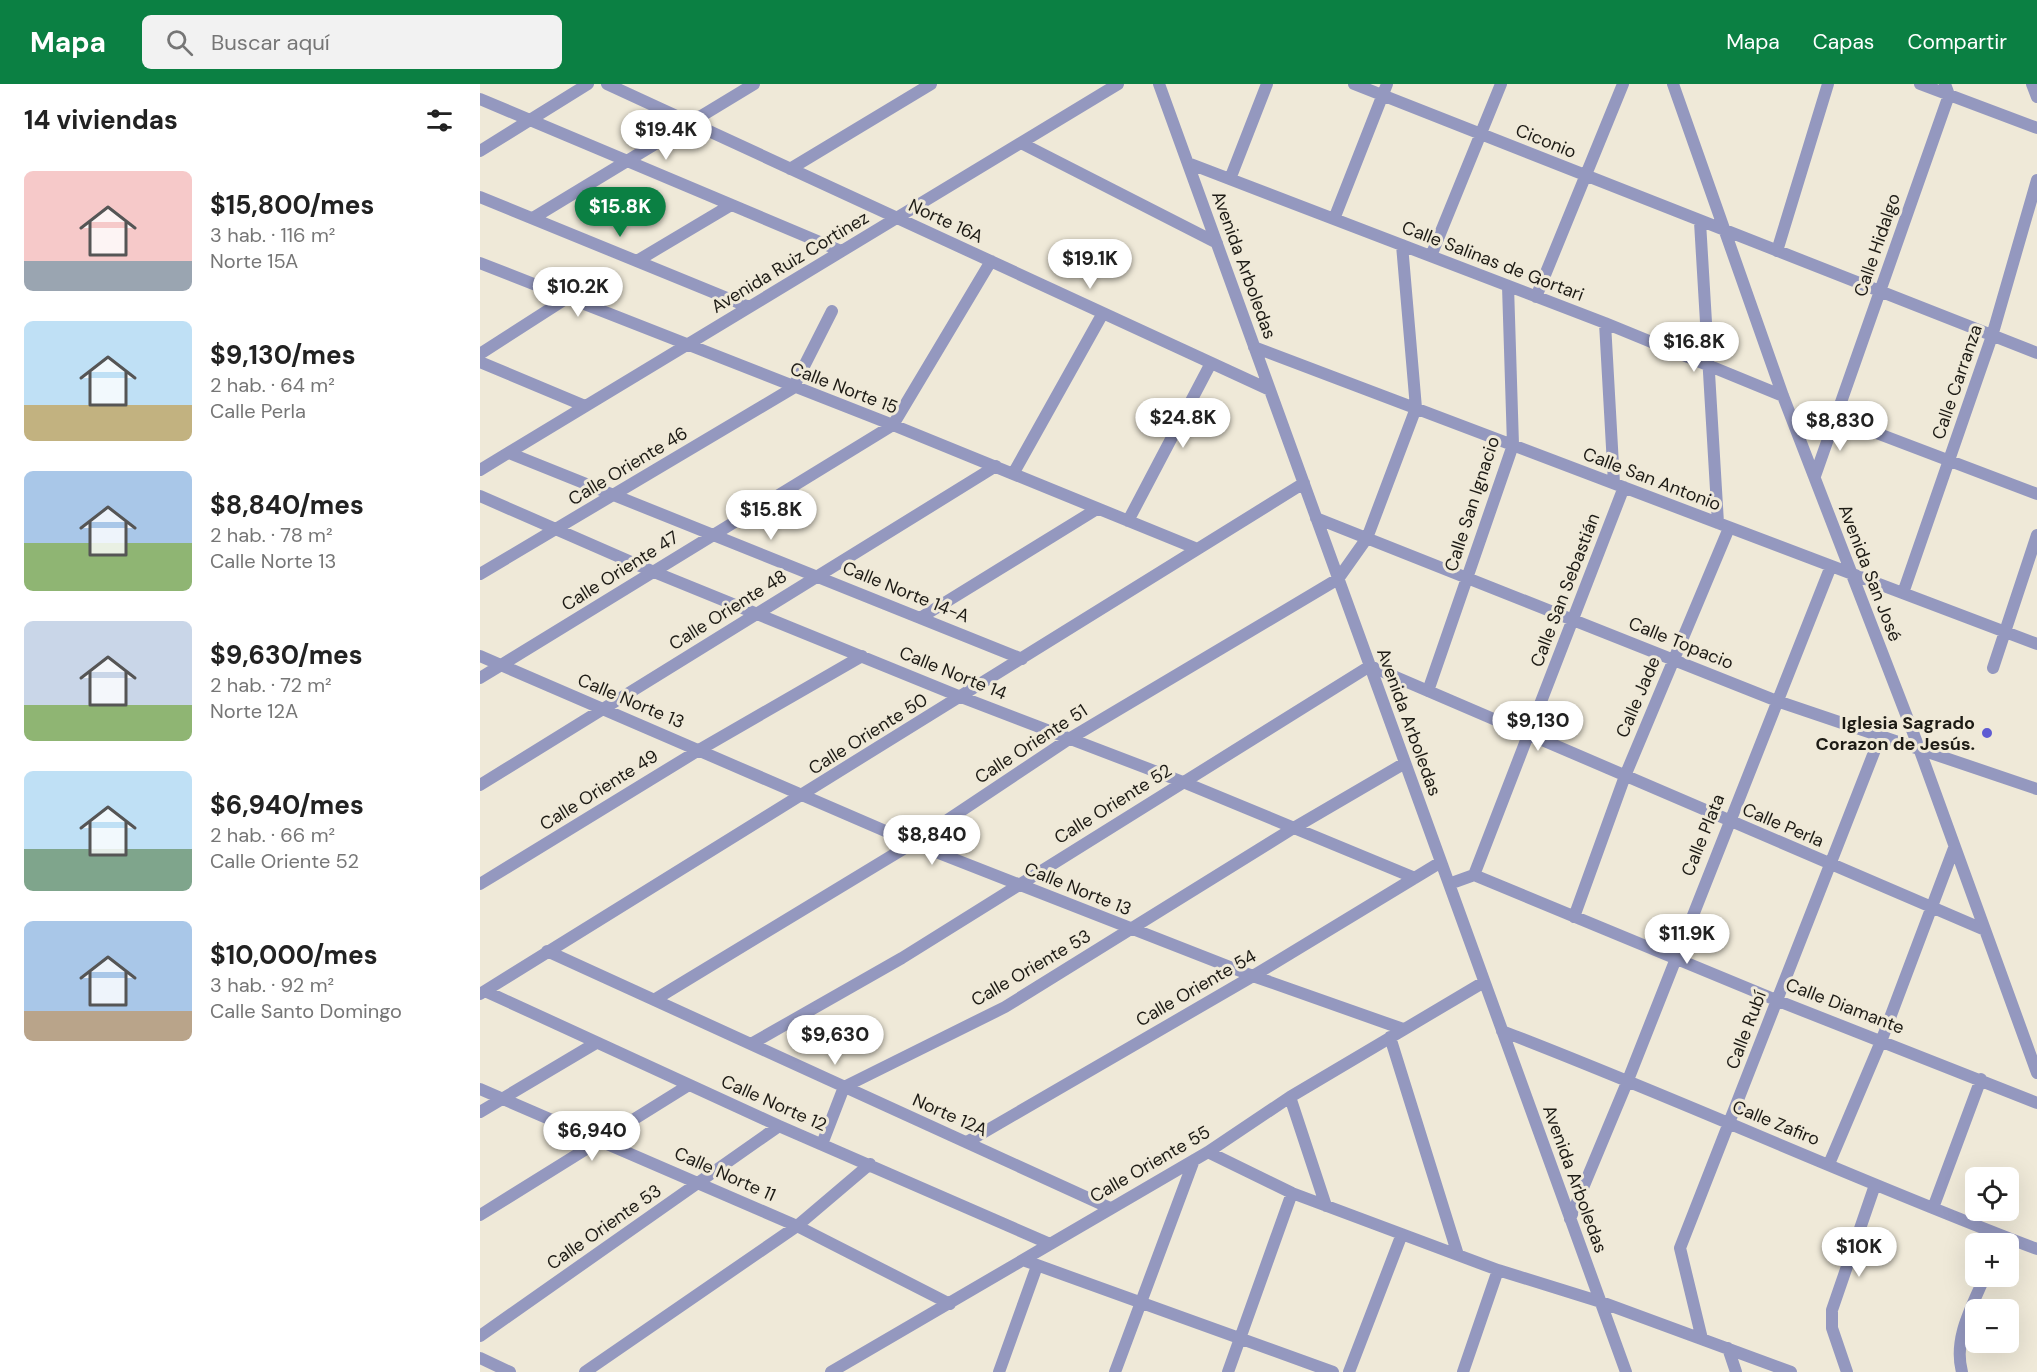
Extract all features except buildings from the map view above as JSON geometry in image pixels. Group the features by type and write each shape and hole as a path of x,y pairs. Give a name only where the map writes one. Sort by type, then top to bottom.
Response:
{"street":[{"path":"480,151 588,84"},
{"name":"Norte 16A","path":"607,84 1270,390"},
{"path":"533,218 754,84"},
{"path":"790,169 931,84"},
{"name":"Avenida Ruiz Cortinez","path":"480,470 1118,84"},
{"name":"Avenida Arboledas","path":"1159,84 1626,1372"},
{"path":"1230,179 1267,84"},
{"name":"Ciconio","path":"1354,84 1385,90 1481,134 2037,353"},
{"path":"1431,256 1501,84"},
{"path":"1536,297 1623,84"},
{"name":"Avenida San José","path":"1673,84 1783,396 1918,748 2037,1073"},
{"path":"1777,251 1828,84"},
{"path":"1920,84 1947,89 2037,128"},
{"path":"2032,84 2037,97"},
{"name":"Calle Hidalgo","path":"1815,476 1837,418 1947,89"},
{"path":"1334,219 1385,90"},
{"path":"480,99 841,251"},
{"path":"1021,143 1217,243"},
{"name":"Calle Salinas de Gortari","path":"1188,163 1605,323 1783,396"},
{"name":"Calle Carranza","path":"1903,593 1992,336 2037,180"},
{"path":"480,197 749,307"},
{"path":"637,261 730,205"},
{"name":"Calle Jade","path":"1574,917 1625,776 1673,660 1724,525 1708,367 1700,222"},
{"path":"1338,579 1367,538 1416,408 1402,245"},
{"name":"Calle Oriente 47","path":"480,678 893,425 991,261"},
{"name":"Calle Norte 15","path":"480,263 996,466 1195,548"},
{"name":"Calle San Ignacio","path":"1428,691 1514,446 1508,286"},
{"path":"480,354 567,298"},
{"path":"793,388 832,311"},
{"path":"1013,474 1103,313"},
{"name":"Calle San Sebastián","path":"1474,874 1574,619 1619,485 1605,323"},
{"name":"Calle San Antonio","path":"1254,347 2037,644"},
{"path":"480,362 585,406"},
{"path":"1128,521 1211,363"},
{"name":"Calle Oriente 46","path":"480,574 793,388"},
{"path":"1837,418 2037,494"},
{"name":"Calle Norte 14-A","path":"508,453 818,575 1023,659"},
{"name":"Calle Oriente 48","path":"480,785 996,466"},
{"name":"Calle Oriente 50","path":"482,993 1023,659 1195,548 1304,483"},
{"name":"Calle Norte 14","path":"480,496 654,572 760,613 961,697 1183,782 1415,878"},
{"path":"920,618 1097,509"},
{"name":"Calle Topacio","path":"1316,518 1777,701 2037,789"},
{"path":"1993,668 2003,632 2037,535"},
{"name":"Calle Plata","path":"1570,1219 1628,1080 1674,958 1831,566"},
{"name":"Calle Oriente 51","path":"654,1000 913,843 1070,739 1338,579"},
{"name":"Calle Norte 13","path":"480,656 699,750 801,797 913,843 1253,976 1403,1029"},
{"name":"Calle Oriente 49","path":"480,884 699,750 862,656"},
{"name":"Calle Perla","path":"1370,666 1985,930"},
{"name":"Calle Oriente 52","path":"751,1044 902,958 1370,666"},
{"name":"Calle Rubí","path":"1702,1339 1680,1248 1880,737"},
{"name":"Calle Oriente 53","path":"844,1087 1005,1007 1133,930 1292,829 1405,763"},
{"path":"1829,1164 1882,1039 1954,848"},
{"name":"Calle Oriente 54","path":"967,1143 1253,976 1441,862"},
{"path":"1449,885 1474,874"},
{"name":"Calle Diamante","path":"1474,874 1776,1000 1882,1039 2037,1103"},
{"name":"Norte 12A","path":"547,951 1110,1208"},
{"name":"Calle Oriente 55","path":"831,1372 1208,1152 1290,1097 1484,982"},
{"name":"Calle Norte 12","path":"482,993 1050,1244"},
{"name":"Calle Zafiro","path":"1502,1030 1829,1164 1985,1233"},
{"path":"1390,1037 1458,1255"},
{"path":"480,1112 596,1042"},
{"path":"1933,1208 1982,1079"},
{"path":"480,1215 689,1085"},
{"path":"822,1144 844,1087"},
{"name":"Calle Norte 11","path":"480,1089 797,1226 950,1304"},
{"path":"1290,1097 1326,1206"},
{"name":"Calle Oriente 53","path":"480,1336 779,1126"},
{"path":"1208,1152 1292,1193 1326,1206 1498,1270 1601,1302 1791,1372"},
{"path":"1115,1372 1194,1160"},
{"path":"585,1372 797,1226 870,1164"},
{"path":"1847,1372 1832,1328 1832,1310 1875,1185"},
{"path":"1228,1372 1292,1193"},
{"path":"1348,1372 1402,1234"},
{"name":"Calle Zafiro","path":"2019,1245 2037,1249"},
{"path":"1023,1260 1333,1372"},
{"path":"999,1372 1037,1266"},
{"path":"1463,1372 1498,1270"},
{"path":"1962,1372 1958,1357 1963,1329 1980,1287"},
{"path":"1728,1348 1737,1372"},
{"path":"480,1358 510,1372"}],"place":[{"name":"Iglesia Sagrado Corazon de Jesús.","path":"1987,733"}]}
